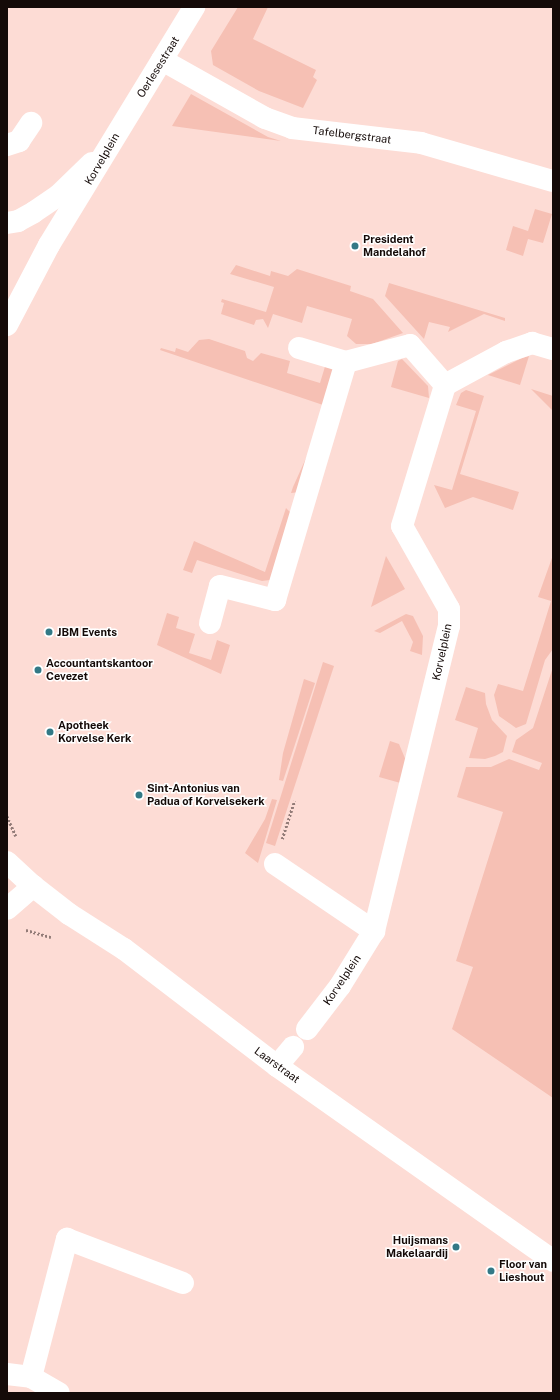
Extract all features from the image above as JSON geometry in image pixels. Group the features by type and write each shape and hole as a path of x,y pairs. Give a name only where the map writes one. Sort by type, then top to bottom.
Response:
{"street":[{"name":"Oerlesestraat","path":"121,126 194,7"},
{"name":"Tafelbergstraat","path":"162,60 265,118 292,128 421,143 553,181"},
{"path":"7,144 19,141 31,123"},
{"name":"Korvelplein","path":"7,223 18,221 59,195 90,166 121,126"},
{"name":"Korvelplein","path":"7,325 50,245 121,126"},
{"path":"299,348 346,362 410,345 445,385 506,352 532,342 553,349"},
{"path":"210,623 220,586 275,600 346,362"},
{"name":"Korvelplein","path":"307,1028 340,986 374,931 449,626 449,609 402,526 445,385"},
{"name":"Laarstraat","path":"7,862 33,886 124,949 277,1066 553,1261"},
{"path":"275,864 374,931"},
{"path":"7,909 33,886"},
{"path":"277,1066 293,1047"},
{"path":"31,1377 67,1239 183,1283"},
{"path":"7,1374 31,1377 59,1393"}],"path":[{"path":"275,864 294,801"}],"shaded area":[{"path":"238,7 268,7 253,39 316,70 313,77 317,80 303,108 259,91 213,65 211,51"},
{"path":"191,94 268,137 281,141 172,126"},
{"path":"535,209 552,214 543,243 528,239 523,256 506,250 513,226 528,231"},
{"path":"236,265 270,276 271,271 288,276 297,269 351,286 350,291 373,299 403,333 372,344 356,344 347,336 352,319 307,306 302,323 273,314 268,328 263,319 256,320 254,325 221,314 224,303 221,302 222,299 266,312 274,287 230,274"},
{"path":"389,283 505,318 505,321 484,314 448,332 450,327 429,322 424,339 385,296"},
{"path":"209,339 245,351 247,358 253,361 261,353 290,361 287,373 320,383 327,360 334,363 329,407 160,350 161,348 175,352 176,348 188,352 199,340"},
{"path":"529,356 520,385 488,375 522,358"},
{"path":"402,359 428,386 429,398 391,387 398,361"},
{"path":"531,389 553,396 553,411"},
{"path":"466,390 484,396 460,474 519,492 513,510 473,497 445,508 434,485 452,490 476,411 456,405 461,393"},
{"path":"329,407 300,492 291,493 293,487"},
{"path":"286,508 293,515 270,580 262,581 197,560 192,573 183,570 194,541 265,572"},
{"path":"553,555 553,649 545,660 526,724 516,728 499,716 494,695 498,684 523,691 551,601 538,597"},
{"path":"386,556 405,589 371,607"},
{"path":"167,613 179,617 176,628 195,634 189,653 211,660 217,640 230,645 221,674 157,645"},
{"path":"406,614 413,616 423,636 422,655 410,651 413,642 402,621 380,633 374,631"},
{"path":"323,662 334,666 275,846 266,843"},
{"path":"553,667 553,1098 452,1029 473,967 456,961 503,812 457,797 466,767 491,767 509,759 539,770 542,763 512,752 516,740 533,728"},
{"path":"304,679 315,683 283,781 279,780 283,753"},
{"path":"466,687 485,693 486,704 492,720 507,736 503,752 495,756 485,759 469,758 478,728 455,720"},
{"path":"390,741 399,744 407,763 404,784 379,777"},
{"path":"272,799 277,800 258,863 245,853 265,819"}],"place":[{"name":"President Mandelahof","path":"355,246"},
{"name":"JBM Events","path":"49,632"},
{"name":"Accountantskantoor Cevezet","path":"38,670"},
{"name":"Apotheek Korvelse Kerk","path":"50,732"},
{"name":"Sint-Antonius van Padua of Korvelsekerk","path":"139,795"},
{"name":"Huijsmans Makelaardij","path":"456,1247"},
{"name":"Floor van Lieshout","path":"491,1271"}]}
